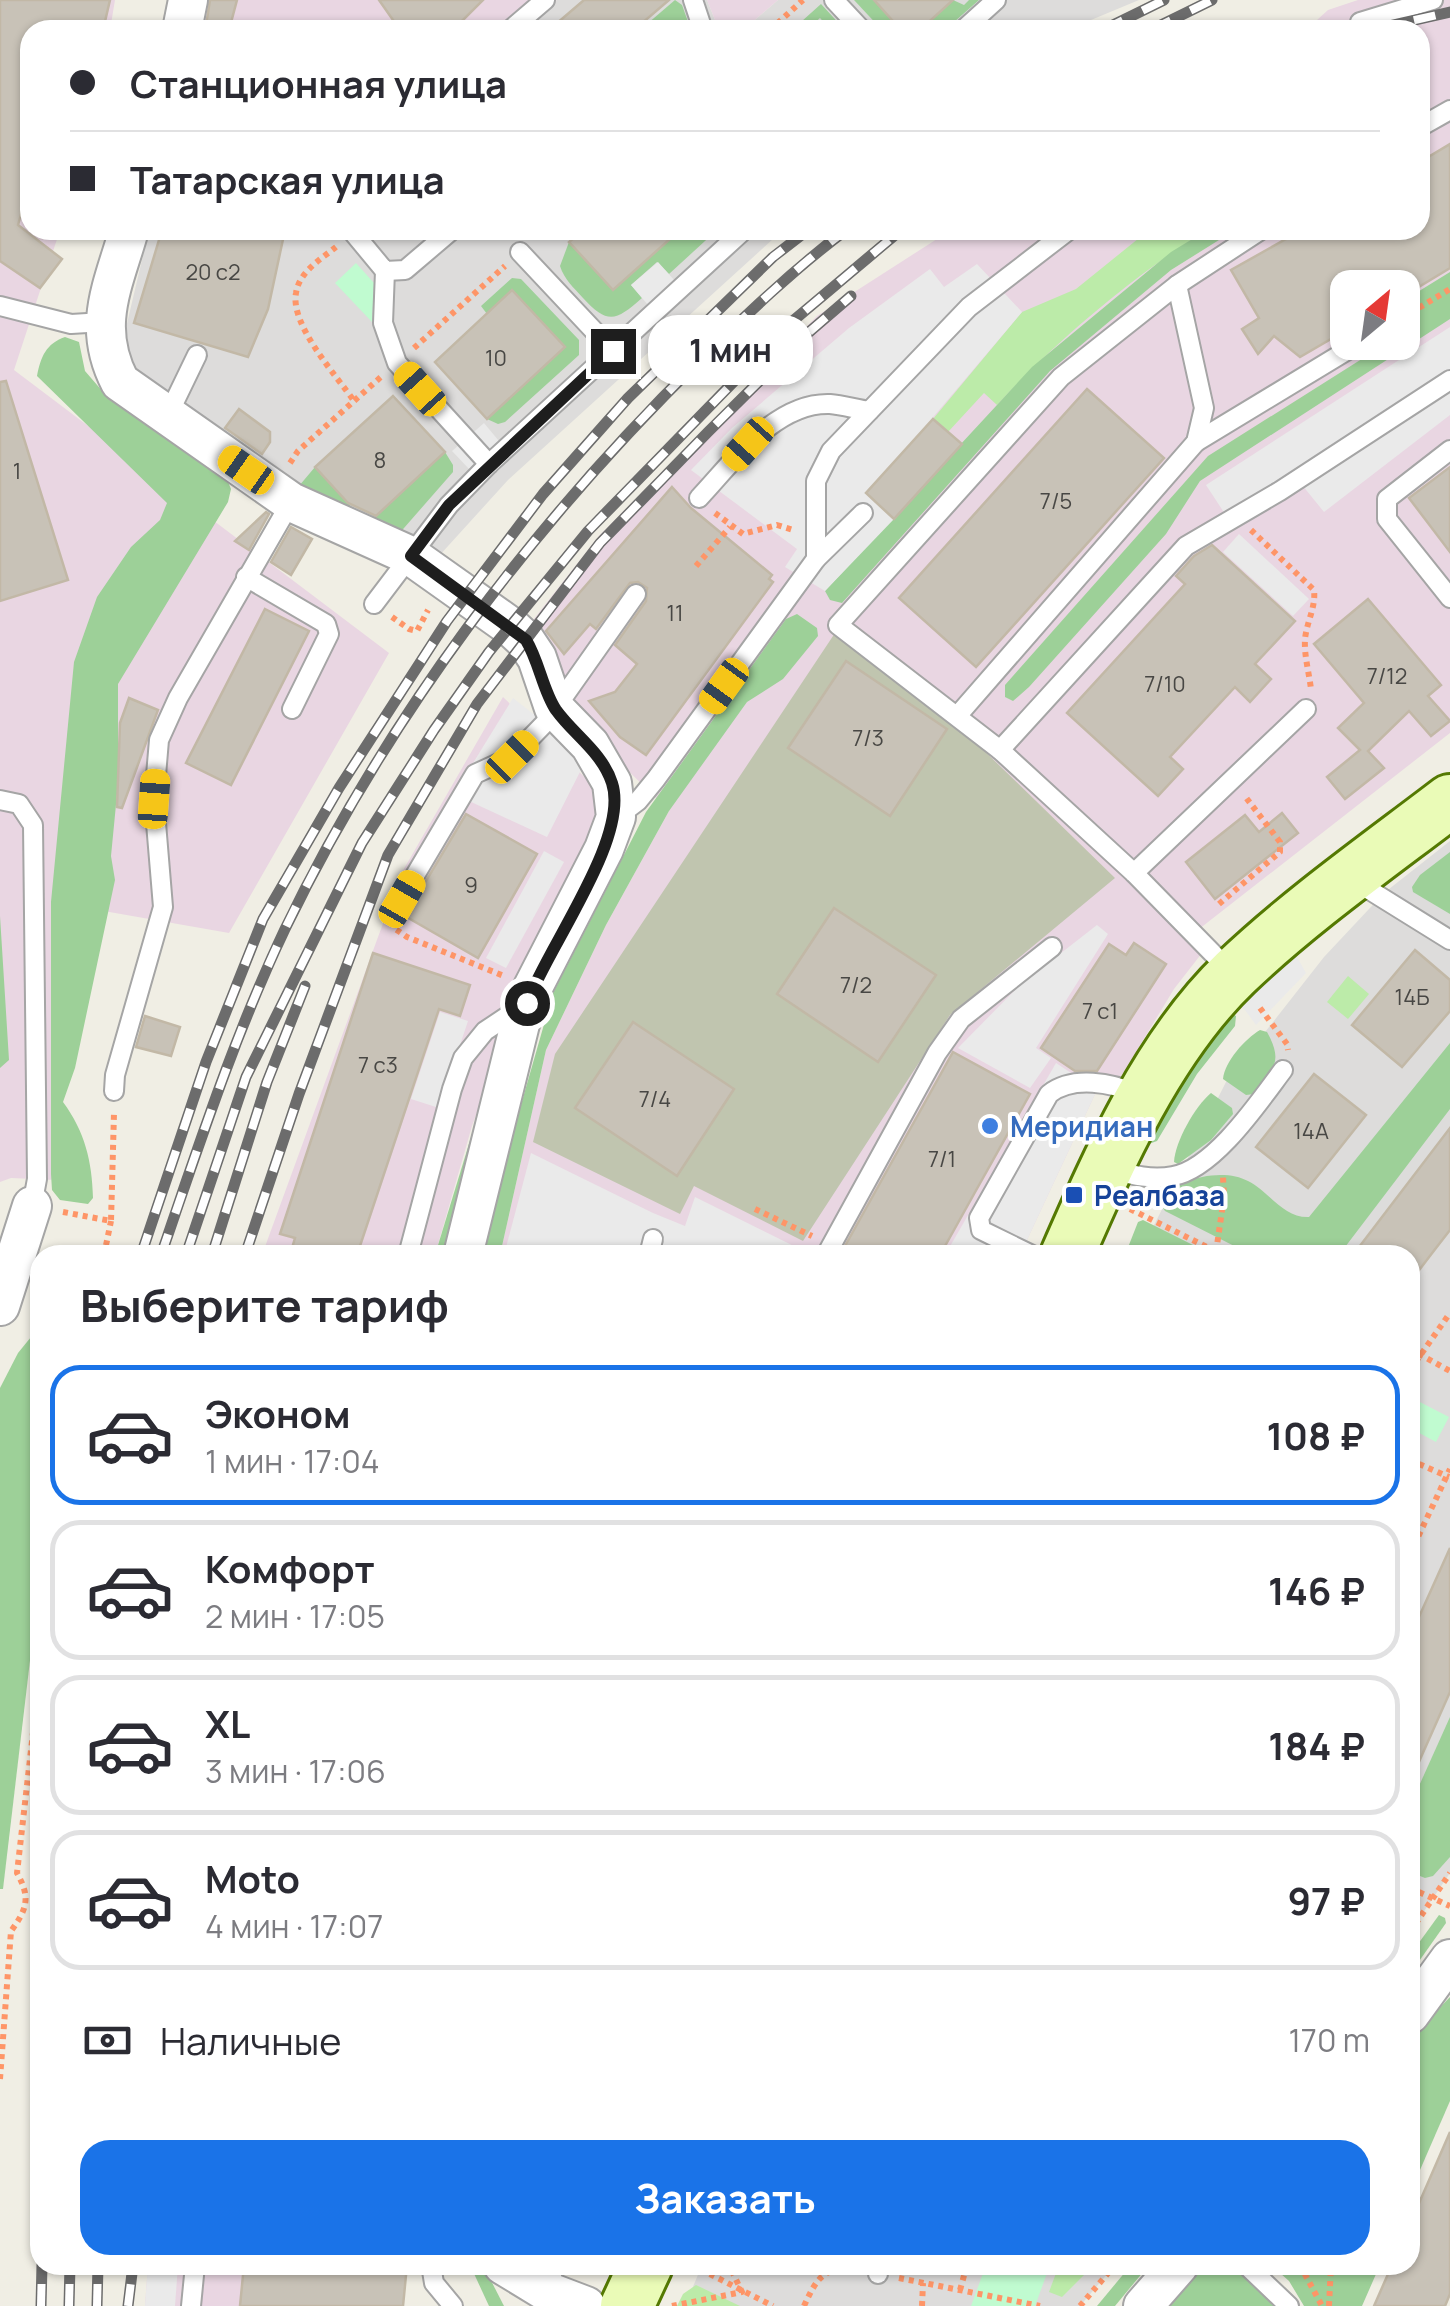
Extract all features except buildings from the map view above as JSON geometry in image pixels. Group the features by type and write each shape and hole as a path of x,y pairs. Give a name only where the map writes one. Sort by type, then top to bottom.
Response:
{"main road":[{"path":"1075,1245 1118,1189 1144,1096 1186,1032 1246,991 1350,877 1450,801"},
{"path":"628,2306 642,2275"}],"street":[{"path":"126,240 104,322 108,358 120,382 291,502 411,556 526,640 537,658 554,708 590,745 612,783 616,818 527,1003 466,1245"},
{"path":"0,1306 32,1206"},
{"path":"1420,2000 1450,1959"},
{"path":"514,2275 586,2306"},
{"path":"1143,2306 1171,2275"}],"lane":[{"path":"522,20 545,0"},
{"path":"834,0 853,20"},
{"path":"974,20 996,0"},
{"path":"1367,20 1433,0"},
{"path":"360,240 385,270 383,324 397,363 490,464"},
{"path":"385,270 405,270 440,240"},
{"path":"374,604 449,505 733,240"},
{"path":"815,552 816,482 831,451 969,307 1057,240"},
{"path":"1246,240 1177,285 1061,377 838,625 1000,750 1134,873 1246,991"},
{"path":"520,252 613,351"},
{"path":"1177,285 1204,408 1196,442"},
{"path":"0,306 72,324 104,322"},
{"path":"168,415 196,355"},
{"path":"958,715 1196,442 1331,360"},
{"path":"1000,750 1186,546 1280,491 1450,380"},
{"path":"700,498 748,444 792,412 828,404 868,411"},
{"path":"1450,450 1388,499 1387,519 1450,598"},
{"path":"114,1091 115,1075 163,907 154,799 159,740 178,698 291,502"},
{"path":"616,818 656,779 815,552 862,513"},
{"path":"246,577 326,624 330,634 292,709"},
{"path":"402,899 475,774 512,757 546,723 636,594"},
{"path":"1134,873 1306,709"},
{"path":"0,800 19,804 33,825 36,1179 32,1206"},
{"path":"1350,877 1450,940"},
{"path":"832,1245 960,1019 1052,947"},
{"path":"411,1245 463,1058 485,1031 527,1003"},
{"path":"1118,1189 1145,1178 1177,1176 1219,1150 1284,1070"},
{"path":"1012,1245 982,1230 979,1218 1049,1094 1058,1086 1102,1083 1144,1096"},
{"path":"191,2306 194,2275"},
{"path":"433,2275 434,2283 453,2306"},
{"path":"1256,2275 1289,2306"}],"path":[{"path":"781,20 802,0"},
{"path":"343,240 309,268 296,292 297,319 354,401"},
{"path":"1420,307 1450,289"},
{"path":"700,498 730,528 743,534 777,525 790,528 815,552"},
{"path":"1236,516 1314,590 1316,602 1304,644 1312,697 1306,709"},
{"path":"696,566 730,528"},
{"path":"374,604 408,629 417,631 428,610"},
{"path":"1219,904 1280,852 1280,842 1232,779"},
{"path":"402,899 393,917 394,928 425,945 492,971"},
{"path":"1246,991 1288,1044 1284,1070"},
{"path":"106,1245 112,1221 114,1091"},
{"path":"1213,1153 1219,1163 1224,1197 1220,1245"},
{"path":"1118,1189 1206,1245"},
{"path":"756,1209 802,1232"},
{"path":"99,1219 112,1221"},
{"path":"1450,1312 1421,1355 1450,1371"},
{"path":"1420,1464 1449,1474 1420,1533"},
{"path":"0,2079 10,1931 24,1913 26,1889 17,1872 30,1758"},
{"path":"1420,1918 1450,1872"},
{"path":"1420,1892 1450,1906"},
{"path":"711,2275 772,2306"},
{"path":"734,2275 742,2292"},
{"path":"804,2306 824,2275"},
{"path":"895,2275 1040,2306"},
{"path":"960,2290 964,2275"},
{"path":"1080,2306 1106,2275"},
{"path":"1306,2275 1325,2306"},
{"path":"1325,2306 1330,2275"},
{"path":"922,2306 923,2283"},
{"path":"672,2306 742,2292"},
{"path":"1002,2297 1005,2306"}],"shaded area":[{"path":"0,0 115,0 112,20 20,20 20,240 57,240 14,370 389,653 229,933 98,910 64,1084 56,1180 11,1178 0,1182"},
{"path":"201,0 557,0 533,20 196,20"},
{"path":"557,0 707,0 715,20 533,20"},
{"path":"707,0 778,0 755,20 715,20"},
{"path":"778,0 1139,0 1091,20 755,20"},
{"path":"1358,0 1450,0 1450,733 1194,933 1202,953 1174,989 1119,1080 1097,1090 1025,1245 502,1245 546,1050 606,925 669,811 508,652 599,536 817,316 935,240 1430,240 1430,20 1317,20 1328,10"},
{"path":"147,240 772,240 508,480 419,578 128,384 125,332"},
{"path":"658,262 675,281 648,305 631,285"},
{"path":"977,264 1022,312 868,494 894,519 825,591 785,567 797,549 691,470 732,428 849,328 930,269 944,287"},
{"path":"1450,327 1450,415 1324,512 1294,475 1225,514 1206,485 1399,360 1420,360 1420,346"},
{"path":"484,423 499,441 469,469 452,451"},
{"path":"1239,534 1309,599 1293,616 1223,552"},
{"path":"835,633 964,731 1115,878 950,1015 803,1241 694,1186 680,1214 533,1142 555,1054"},
{"path":"503,697 613,805 502,1042 472,1126 438,1245 266,1245 401,874"},
{"path":"513,698 545,723 584,764 547,837 454,794"},
{"path":"1450,841 1450,1873 1420,1917 1420,1245 1144,1245 1226,1082 1324,957 1384,893"},
{"path":"544,851 564,862 506,968 486,958"},
{"path":"1097,925 1108,934 1036,1048 1051,1058 1030,1088 958,1048 1020,985"},
{"path":"1288,941 1306,973 1256,1025 1245,1010 1226,997"},
{"path":"440,1012 468,1021 439,1108 411,1099"},
{"path":"1056,1063 1097,1090 1025,1245 951,1245"},
{"path":"531,1153 685,1226 695,1197 792,1245 507,1245"},
{"path":"147,2275 376,2275 373,2306 145,2306"},
{"path":"147,2275 177,2275 175,2306 145,2306"},
{"path":"698,2275 1106,2275 1080,2306 685,2306"}],"green space":[{"path":"675,0 682,5 687,20 652,20"},
{"path":"854,0 874,0 892,20 873,20"},
{"path":"953,0 964,5 969,0 979,0 956,20 931,20"},
{"path":"821,4 836,20 820,18 803,20"},
{"path":"706,240 669,274 657,262 631,285 642,298 612,317 592,307 564,275 560,266 569,242"},
{"path":"1137,240 1192,240 1096,311 997,405 984,393 948,432 933,419 1022,312 1076,289"},
{"path":"1191,240 1219,240 1171,270 1050,371 842,603 830,600 825,591 1032,367"},
{"path":"356,263 374,283 372,322 335,283"},
{"path":"1450,272 1450,319 1420,338 1420,291"},
{"path":"512,278 521,279 579,340 579,355 505,422 498,424 487,419 487,314 481,306"},
{"path":"65,337 79,342 85,371 110,400 228,482 231,489 228,502 118,684 118,784 111,856 115,880 75,1068 63,1102 77,1124 89,1159 93,1198 88,1204 60,1200 52,1190 51,1174 51,902 74,662 97,597 131,547 160,520 167,503 37,376 45,352"},
{"path":"1360,360 1387,360 1200,481 1166,534 1029,687 1013,701 1005,697 1005,685 1208,456"},
{"path":"445,452 453,472 390,544 299,486 315,467 367,524"},
{"path":"797,614 817,628 818,636 783,679 747,702 669,811 606,925 546,1050 502,1245 481,1245 553,993 646,812 786,619"},
{"path":"1450,852 1450,914 1413,892 1412,887 1420,875"},
{"path":"0,916 9,1060 0,1068"},
{"path":"1348,976 1369,994 1348,1019 1327,1002"},
{"path":"1229,1012 1236,1016 1235,1026 1197,1074 1157,1141 1146,1145 1160,1102"},
{"path":"1260,1030 1267,1032 1272,1042 1274,1065 1254,1094 1246,1095 1223,1079 1237,1051"},
{"path":"1450,1043 1450,1109 1347,1245 1232,1245 1165,1211 1160,1204 1166,1195 1187,1182 1226,1175 1248,1181 1284,1209 1309,1217"},
{"path":"486,1088 449,1245 438,1245"},
{"path":"1211,1093 1232,1108 1233,1114 1211,1140 1178,1164 1174,1162 1187,1125"},
{"path":"1143,1220 1193,1245 1129,1245 1138,1222"},
{"path":"30,1338 30,1661 0,1889 0,1388"},
{"path":"1420,1402 1449,1417 1436,1442 1420,1433"},
{"path":"1450,1717 1450,1857 1433,1876 1425,1878 1420,1876 1420,1784"},
{"path":"1439,1915 1445,1918 1446,1923 1420,1960 1420,1941"},
{"path":"1450,1997 1450,2101 1420,2170 1420,2030"},
{"path":"475,2275 488,2275 504,2306 489,2306"},
{"path":"982,2275 1046,2275 1035,2306 971,2306"},
{"path":"1055,2275 1084,2275 1062,2297 1049,2292"},
{"path":"1123,2275 1141,2275 1115,2306 1097,2306"},
{"path":"1196,2275 1243,2275 1279,2306 1170,2306"},
{"path":"1282,2275 1376,2275 1362,2306 1304,2306"},
{"path":"696,2285 740,2306 677,2306 683,2294"}],"railway":[{"path":"1123,20 1164,0"},
{"path":"1171,20 1212,0"},
{"path":"1415,20 1450,12"},
{"path":"144,1245 206,1062 263,919 339,788 447,621 543,494 628,398 795,240"},
{"path":"164,1245 234,1049 285,929 369,774 417,700 468,627 578,489 699,361 833,240"},
{"path":"189,1245 246,1077 362,843 434,730 489,652 588,531 794,320 889,240"},
{"path":"248,1245 299,1094 388,855 477,704 600,543 808,333 851,296"},
{"path":"215,1245 267,1082 305,986"},
{"path":"41,2306 42,2275"},
{"path":"69,2306 70,2275"},
{"path":"97,2306 98,2275"},
{"path":"128,2306 132,2275"}],"place":[{"name":"Меридиан","path":"990,1126"},
{"name":"Реалбаза","path":"1074,1195"}],"route":[{"path":"527,1003 616,818 612,783 590,745 554,708 537,658 526,640 411,556 449,505 613,351"}]}
